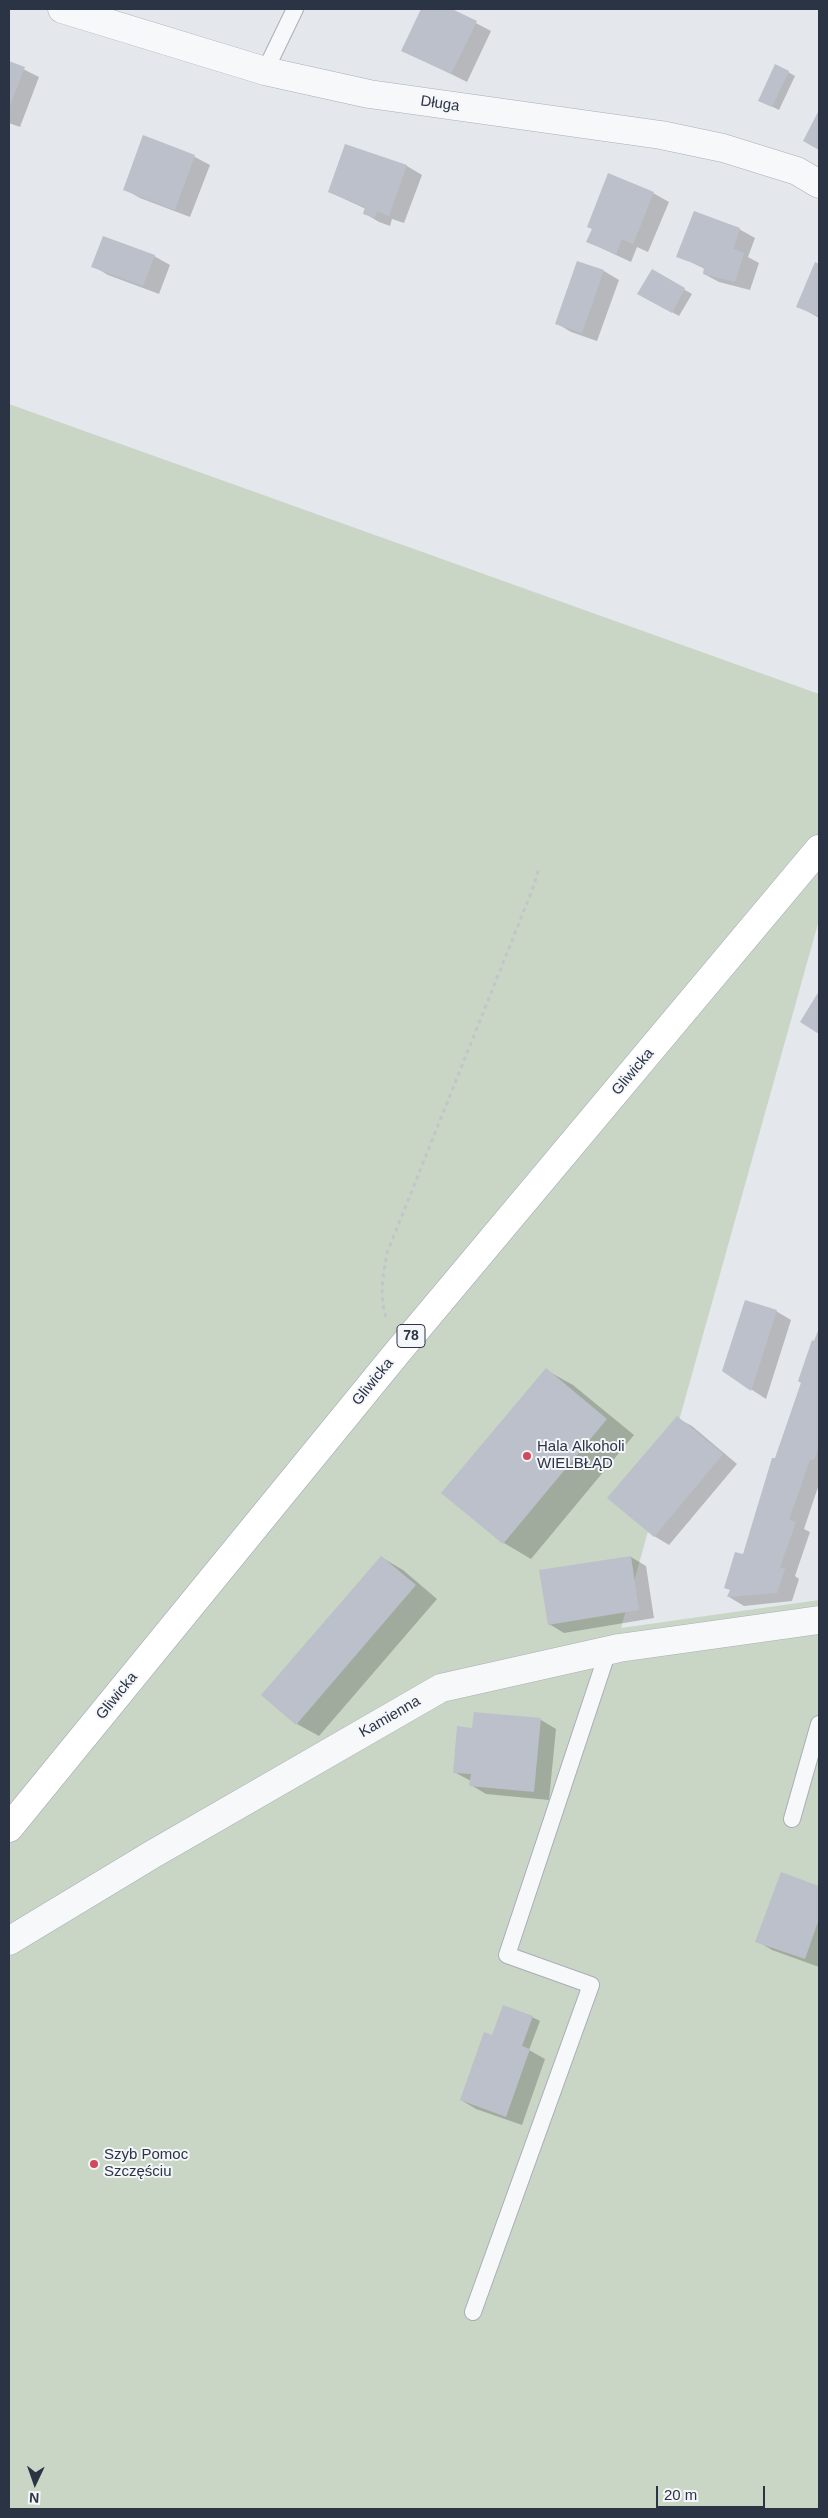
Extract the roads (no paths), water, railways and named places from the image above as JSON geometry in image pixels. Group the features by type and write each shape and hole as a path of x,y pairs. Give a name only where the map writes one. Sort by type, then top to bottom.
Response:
{"main road":[{"name":"Gliwicka","path":"9,1828 396,1354 819,849"}],"street":[{"name":"Długa","path":"62,9 265,71 369,94 661,135 723,148 797,171 819,184"},
{"name":"Kamienna","path":"9,1941 154,1854 441,1688 608,1651 819,1620"}],"lane":[{"path":"265,71 295,9"},
{"path":"473,2312 591,1985 507,1955 608,1651"},
{"path":"792,1819 819,1724"}],"place":[{"name":"Hala Alkoholi WIELBŁĄD","path":"527,1456"},
{"name":"Szyb Pomoc Szczęściu","path":"94,2164"}]}
